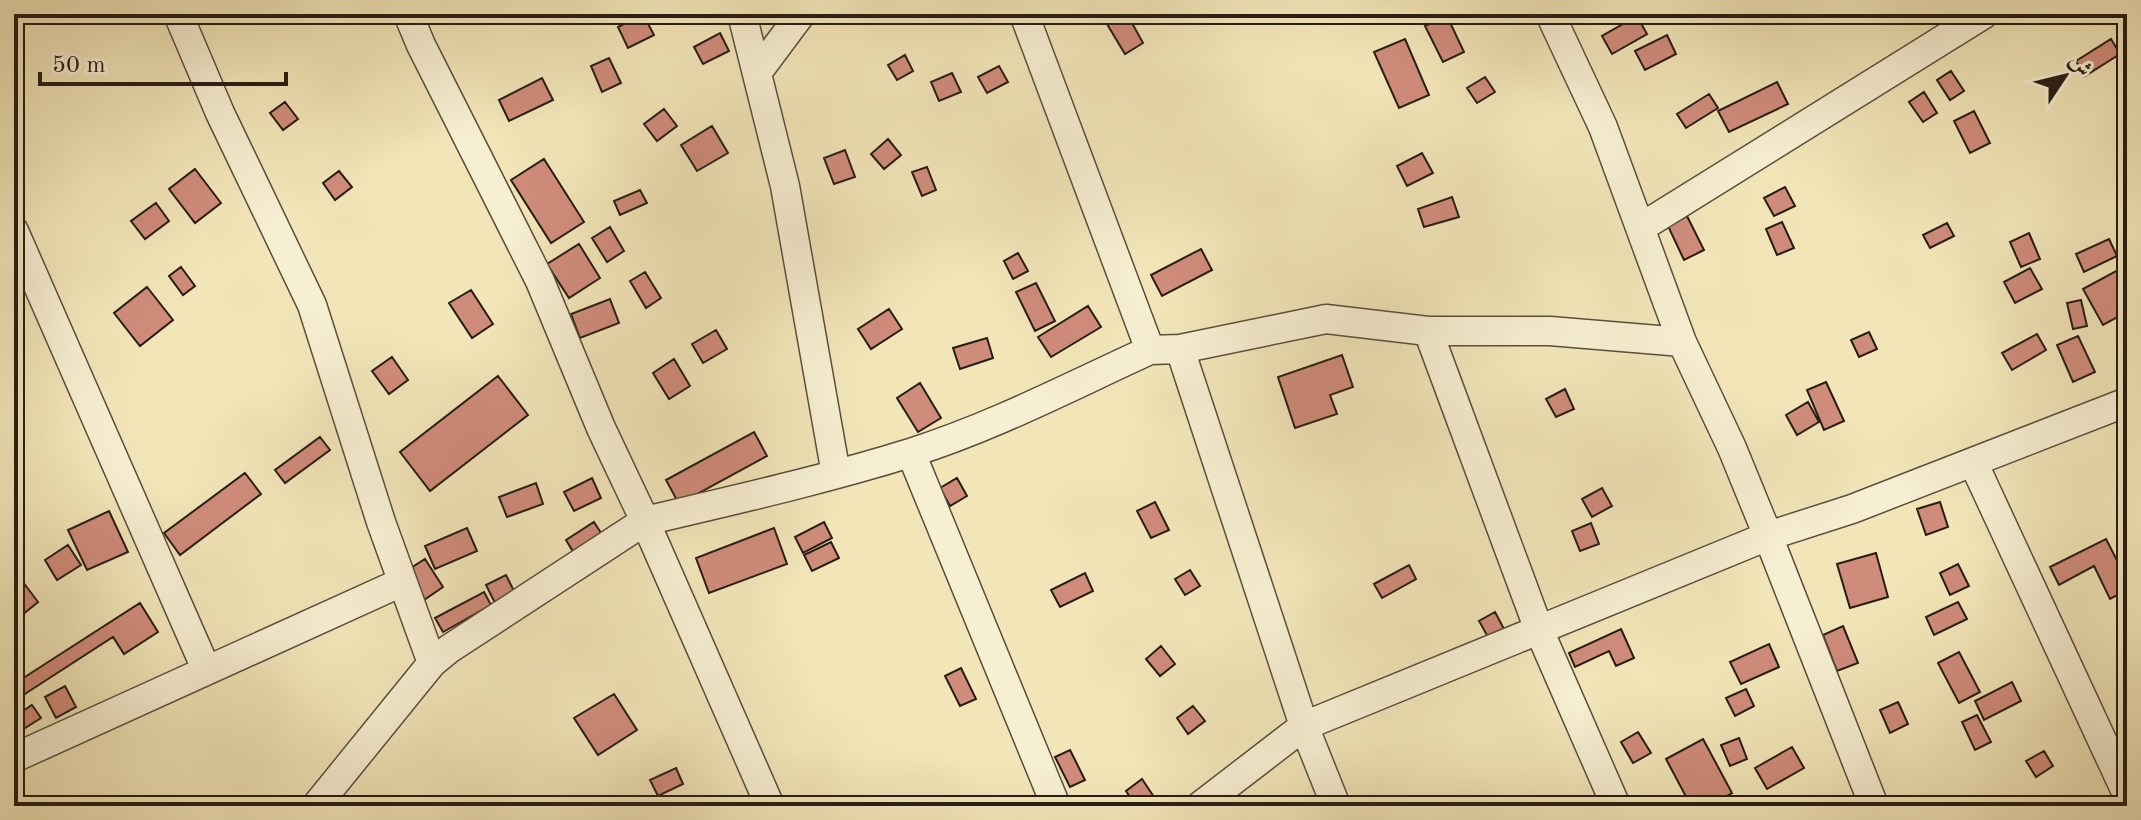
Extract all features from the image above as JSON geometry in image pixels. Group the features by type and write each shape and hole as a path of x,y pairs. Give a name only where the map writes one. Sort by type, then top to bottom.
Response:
{"street":[{"path":"178,14 220,113 312,305 381,522 432,663"},
{"path":"408,14 540,281 601,428 770,806"},
{"path":"742,14 785,186 836,474"},
{"path":"757,73 801,14"},
{"path":"1024,14 1150,350"},
{"path":"1550,14 1603,127 1682,342 1732,448 1874,806"},
{"path":"1640,228 1984,14"},
{"path":"14,231 206,669"},
{"path":"316,806 432,663 645,521 911,453 977,429 1150,350 1180,349 1326,319 1428,331 1550,331 1682,342"},
{"path":"1428,331 1539,630 1616,806"},
{"path":"1180,349 1304,726 1336,806"},
{"path":"1200,806 1304,726 1768,536 1852,509 2127,402"},
{"path":"911,453 1056,806"},
{"path":"1973,462 2127,794"},
{"path":"14,758 402,582"}],"building":[{"path":"14,14 32,14 14,27"},
{"path":"643,14 654,35 628,48 618,27"},
{"path":"1127,14 1143,43 1125,54 1107,24"},
{"path":"1447,16 1464,52 1443,62 1425,26"},
{"path":"1637,16 1647,34 1612,54 1602,36"},
{"path":"720,33 729,51 703,64 694,47"},
{"path":"1667,35 1676,54 1645,70 1635,51"},
{"path":"1405,39 1429,95 1399,108 1374,52"},
{"path":"2111,39 2120,54 2085,76 2076,61"},
{"path":"905,55 913,71 897,80 888,65"},
{"path":"609,58 621,83 602,92 591,66"},
{"path":"999,66 1008,82 987,93 978,77"},
{"path":"1951,71 1964,91 1950,100 1937,80"},
{"path":"952,73 961,92 939,101 931,82"},
{"path":"1485,77 1495,92 1477,103 1467,88"},
{"path":"542,78 553,100 509,121 499,100"},
{"path":"1777,82 1788,104 1729,132 1718,111"},
{"path":"1924,92 1937,113 1923,122 1909,102"},
{"path":"1709,94 1718,108 1686,128 1677,114"},
{"path":"285,102 298,119 283,130 270,113"},
{"path":"664,109 677,126 657,141 644,124"},
{"path":"1974,111 1990,143 1970,153 1954,121"},
{"path":"712,126 728,153 697,171 681,145"},
{"path":"888,139 901,155 884,169 871,154"},
{"path":"845,150 855,177 834,184 824,158"},
{"path":"1422,153 1433,173 1407,186 1397,166"},
{"path":"544,159 584,222 551,243 511,180"},
{"path":"927,167 936,190 922,196 912,172"},
{"path":"195,169 221,203 195,223 169,189"},
{"path":"339,171 352,187 335,200 323,183"},
{"path":"1785,187 1795,206 1774,216 1764,198"},
{"path":"640,190 647,203 620,215 614,201"},
{"path":"1452,197 1459,217 1424,227 1418,209"},
{"path":"156,203 169,221 145,239 131,221"},
{"path":"1687,216 1704,250 1684,260 1668,226"},
{"path":"1782,222 1794,248 1777,255 1766,229"},
{"path":"1947,223 1954,236 1930,248 1923,235"},
{"path":"610,227 624,251 607,262 592,238"},
{"path":"2029,233 2040,259 2021,267 2010,242"},
{"path":"2109,239 2117,256 2084,272 2076,254"},
{"path":"579,244 600,278 569,298 547,264"},
{"path":"1201,249 1212,270 1162,296 1151,275"},
{"path":"1018,253 1028,271 1013,279 1004,261"},
{"path":"181,267 195,286 183,295 169,276"},
{"path":"2030,268 2042,289 2015,303 2004,282"},
{"path":"2118,270 2127,285 2127,312 2103,325 2083,289"},
{"path":"645,272 661,298 646,308 630,281"},
{"path":"1036,283 1055,321 1035,331 1016,292"},
{"path":"147,287 173,320 140,346 114,313"},
{"path":"471,290 493,324 472,338 449,303"},
{"path":"610,299 619,323 580,338 571,314"},
{"path":"2081,300 2087,326 2073,329 2067,303"},
{"path":"1088,306 1101,327 1051,357 1038,337"},
{"path":"889,309 902,329 871,349 858,329"},
{"path":"716,330 727,349 703,363 692,344"},
{"path":"1869,332 1877,349 1859,357 1851,340"},
{"path":"2037,334 2046,350 2012,370 2002,353"},
{"path":"2078,336 2095,372 2073,382 2057,345"},
{"path":"987,338 993,358 960,369 953,348"},
{"path":"1342,355 1353,387 1330,395 1337,414 1295,428 1278,377"},
{"path":"392,357 408,380 389,394 372,371"},
{"path":"674,359 690,386 669,399 653,373"},
{"path":"498,376 528,415 430,491 400,452"},
{"path":"1826,382 1844,421 1824,430 1807,390"},
{"path":"920,383 941,418 918,432 897,398"},
{"path":"1565,389 1574,409 1556,417 1546,399"},
{"path":"1808,402 1819,422 1797,435 1786,415"},
{"path":"754,432 767,456 679,504 666,480"},
{"path":"320,437 330,450 285,483 275,470"},
{"path":"245,473 261,494 180,555 164,533"},
{"path":"592,478 601,498 574,511 564,492"},
{"path":"957,478 967,496 950,506 940,488"},
{"path":"536,483 543,504 507,517 499,497"},
{"path":"1602,488 1612,506 1592,517 1582,499"},
{"path":"1155,502 1169,530 1151,538 1137,511"},
{"path":"1940,502 1948,527 1926,535 1917,509"},
{"path":"109,511 128,552 87,570 68,530"},
{"path":"594,522 608,544 580,563 566,540"},
{"path":"824,522 832,538 803,553 795,537"},
{"path":"1591,523 1599,544 1580,551 1572,531"},
{"path":"467,528 477,551 435,569 425,546"},
{"path":"774,528 787,564 709,593 696,558"},
{"path":"2106,539 2127,580 2127,590 2110,599 2094,566 2059,585 2050,567"},
{"path":"831,542 839,558 812,571 804,555"},
{"path":"68,545 81,565 57,580 45,560"},
{"path":"1876,553 1888,597 1850,608 1837,564"},
{"path":"425,559 443,587 421,602 403,573"},
{"path":"1958,564 1969,586 1950,595 1940,573"},
{"path":"1409,565 1416,579 1382,598 1374,584"},
{"path":"1190,570 1200,586 1185,595 1175,579"},
{"path":"1085,573 1093,591 1060,607 1051,590"},
{"path":"506,575 516,595 496,605 486,585"},
{"path":"23,582 38,602 22,615 14,603 14,589"},
{"path":"484,592 491,605 443,632 435,618"},
{"path":"1958,602 1967,619 1934,635 1926,617"},
{"path":"140,603 158,632 124,654 113,637 14,701 14,684"},
{"path":"1495,612 1504,629 1488,637 1479,621"},
{"path":"1843,626 1858,663 1837,671 1823,635"},
{"path":"1621,629 1634,658 1616,666 1609,651 1575,667 1569,653"},
{"path":"1769,644 1779,667 1741,684 1730,662"},
{"path":"1161,646 1175,664 1160,676 1146,659"},
{"path":"1959,652 1980,692 1959,703 1938,663"},
{"path":"961,668 976,699 960,706 945,676"},
{"path":"2012,682 2021,701 1984,720 1975,701"},
{"path":"65,686 76,707 56,718 45,697"},
{"path":"1746,689 1754,706 1735,716 1726,698"},
{"path":"614,694 637,730 598,755 574,718"},
{"path":"1898,702 1908,724 1890,733 1880,710"},
{"path":"32,705 41,718 14,735 14,717"},
{"path":"1193,706 1205,721 1188,734 1177,718"},
{"path":"1977,715 1991,742 1975,750 1962,722"},
{"path":"1638,732 1651,753 1633,763 1621,742"},
{"path":"1739,738 1747,759 1730,766 1721,745"},
{"path":"1703,739 1732,793 1709,806 1691,806 1666,759"},
{"path":"1792,747 1804,768 1767,789 1755,768"},
{"path":"1070,750 1085,780 1070,787 1055,757"},
{"path":"2044,751 2053,766 2036,777 2026,761"},
{"path":"676,768 683,784 658,796 650,780"},
{"path":"1142,779 1154,797 1136,806 1126,791"},
{"path":"1491,796 1496,806 1472,806"}]}
